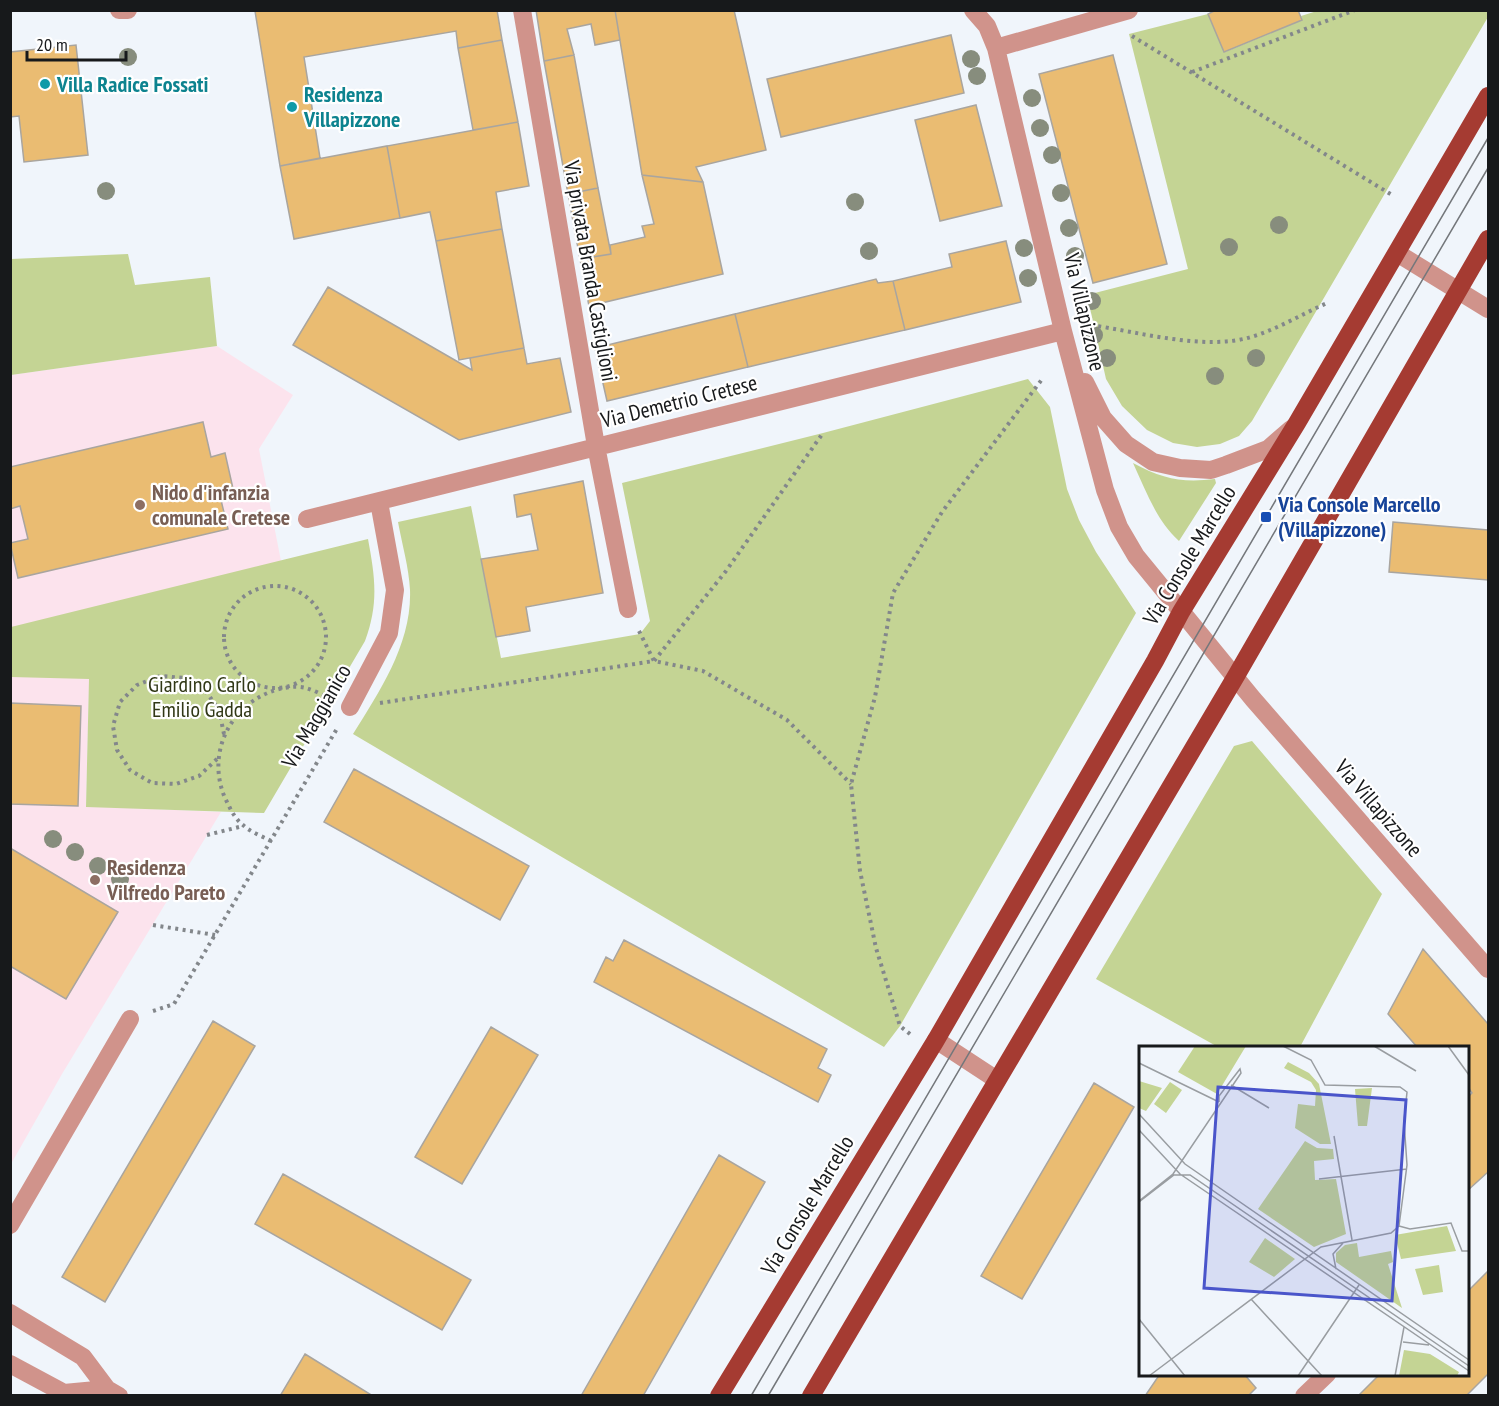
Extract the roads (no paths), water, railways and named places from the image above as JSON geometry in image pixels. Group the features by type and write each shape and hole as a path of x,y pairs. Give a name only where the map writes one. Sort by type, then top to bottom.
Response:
{"main road":[{"name":"Via Console Marcello","path":"719,1395 933,1044 1155,661 1181,612 1297,423 1488,96"},
{"path":"811,1395 1236,676 1488,239"}],"street":[{"path":"119,10 128,10"},
{"name":"Via privata Branda Castiglioni","path":"522,10 596,446 628,609"},
{"name":"Via Villapizzone","path":"973,10 987,26 996,48 1063,331 1105,490 1119,527 1136,556 1253,699 1488,969"},
{"path":"996,48 1129,10"},
{"path":"1397,253 1488,309"},
{"path":"1063,331 1102,418 1126,444 1153,462 1180,468 1211,470 1268,449 1297,423"},
{"name":"Via Demetrio Cretese","path":"307,519 1063,331"},
{"name":"Via Maggianico","path":"350,707 389,633 395,590 379,502"},
{"path":"10,1225 130,1019"},
{"path":"933,1044 997,1080"},
{"path":"10,1313 83,1357 110,1393"},
{"path":"10,1364 64,1394 110,1393"},
{"path":"1304,1395 1325,1376"}],"tram line":[{"path":"751,1396 1488,138"},
{"path":"768,1396 1488,168"}],"place":[{"name":"Villa Radice Fossati","path":"45,84"},
{"name":"Residenza Villapizzone","path":"292,107"},
{"name":"Nido d'infanzia comunale Cretese","path":"140,505"},
{"name":"Via Console Marcello (Villapizzone)","path":"1266,517"},
{"name":"Residenza Vilfredo Pareto","path":"95,880"}],"park label":[{"name":"Giardino Carlo Emilio Gadda","path":"202,696"}]}
